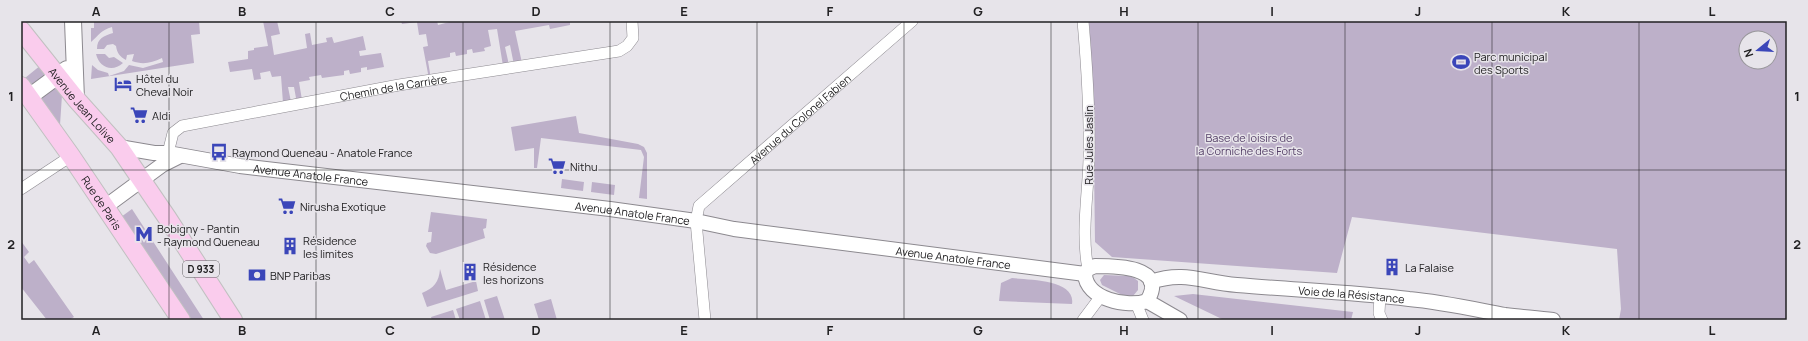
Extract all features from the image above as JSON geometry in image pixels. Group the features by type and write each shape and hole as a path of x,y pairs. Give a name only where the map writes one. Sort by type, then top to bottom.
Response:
{"main road":[{"path":"73,21 76,99"},
{"name":"Avenue Jean Lolive","path":"21,30 76,99 119,147 142,180"},
{"path":"25,92 57,76 74,62"},
{"name":"Rue de Paris","path":"25,92 71,156 181,320"},
{"name":"D 933","path":"142,180 233,320"}],"street":[{"name":"Chemin de la Carrière","path":"174,154 173,133 182,126 399,85 619,50 627,46 633,38 632,21"},
{"name":"Avenue du Colonel Fabien","path":"696,221 699,206 912,21"},
{"name":"Rue Jules Jaslin","path":"1083,21 1089,113 1089,158 1085,253 1086,271"},
{"name":"Avenue Anatole France","path":"119,147 154,153 174,154 248,167 602,208 696,221 734,229 1086,271 1095,266 1138,270 1148,276 1151,282"},
{"path":"105,207 162,165 174,154"},
{"path":"21,189 71,156"},
{"path":"696,221 705,320"},
{"path":"1086,271 1085,281 1090,289 1101,296 1120,302 1142,302 1180,320"},
{"name":"Voie de la Résistance","path":"1151,282 1165,277 1192,277 1225,285 1380,296 1455,304 1526,319 1553,320"},
{"path":"1142,302 1150,296 1151,282"},
{"path":"1083,320 1101,296"},
{"path":"1380,296 1380,313 1382,320"},
{"path":"1142,302 1143,320"}],"green space":[{"path":"94,21 199,21 200,34 191,35 194,63 91,79 92,65 98,70 108,73 109,76 124,71 129,65 143,68 163,62 162,58 147,63 132,61 134,54 127,55 126,60 122,58 117,51 116,46 113,44 107,45 104,49 97,49 98,42 104,36 113,33 112,27 108,28 100,33 91,42 91,28 94,28"},
{"path":"263,21 277,21 280,34 271,36 274,55 307,48 305,34 310,33 312,45 327,42 326,38 332,37 334,43 363,36 366,50 359,51 360,56 381,53 384,67 367,70 367,67 361,68 361,72 350,74 349,70 344,71 344,75 322,78 321,75 309,77 310,80 299,82 302,100 295,101 296,98 294,87 288,87 291,102 283,103 281,76 272,77 270,71 260,73 261,79 254,80 252,69 230,72 228,62 248,59 248,51 254,50 254,48 268,46"},
{"path":"401,21 437,21 438,25 453,21 570,21 570,25 550,29 549,25 515,31 522,63 514,65 510,45 505,47 509,65 503,66 497,29 488,30 491,46 484,48 485,51 473,53 472,49 467,50 467,54 456,56 455,52 450,53 450,57 428,61 431,79 429,79 423,47 428,46 426,34 419,35 417,22 402,24"},
{"name":"Base de loisirs de la Corniche des Forts","path":"1089,21 1787,21 1787,320 1619,320 1621,309 1617,249 1352,217 1337,273 1112,257 1095,242 1093,89"},
{"path":"96,54 105,54 109,58 114,57 123,63 115,68 106,67 100,62"},
{"path":"41,65 62,95 60,125 25,78"},
{"path":"576,116 579,133 638,144 644,147 647,153 647,199 639,198 644,157 641,150 541,138 537,168 534,168 534,148 515,151 511,127"},
{"path":"562,179 584,182 583,191 561,188"},
{"path":"592,182 615,185 614,195 591,192"},
{"path":"132,209 204,320 192,320 121,217"},
{"path":"431,212 487,219 486,228 483,229 485,238 436,254 430,253 426,246 427,243 431,242 432,232 428,232"},
{"path":"21,241 29,252 24,257 29,264 34,260 74,317 69,320 47,320 21,287"},
{"path":"440,269 446,290 476,281 478,291 427,307 422,293 430,289 435,284"},
{"path":"1104,275 1129,276 1134,278 1138,281 1138,290 1133,296 1124,296 1102,285 1100,280"},
{"path":"1012,278 1050,282 1059,285 1067,290 1071,296 1072,304 999,301 1001,283"},
{"path":"1193,294 1353,312 1351,320 1224,320 1174,296"},
{"path":"497,296 505,320 490,320 484,300"},
{"path":"551,299 557,320 539,320 534,304"},
{"path":"480,301 486,320 460,320 456,309"},
{"path":"453,310 456,320 432,320 431,317"}],"place":[{"name":"Parc municipal des Sports","path":"1461,62"},
{"name":"Hôtel du Cheval Noir","path":"123,84"},
{"name":"Aldi","path":"139,115"},
{"name":"Raymond Queneau - Anatole France","path":"219,152"},
{"name":"Nithu","path":"557,166"},
{"name":"Nirusha Exotique","path":"287,206"},
{"name":"Bobigny - Pantin - Raymond Queneau","path":"144,234"},
{"name":"Résidence les limites","path":"290,246"},
{"name":"La Falaise","path":"1392,267"},
{"name":"Résidence les horizons","path":"470,272"},
{"name":"BNP Paribas","path":"257,275"}]}
